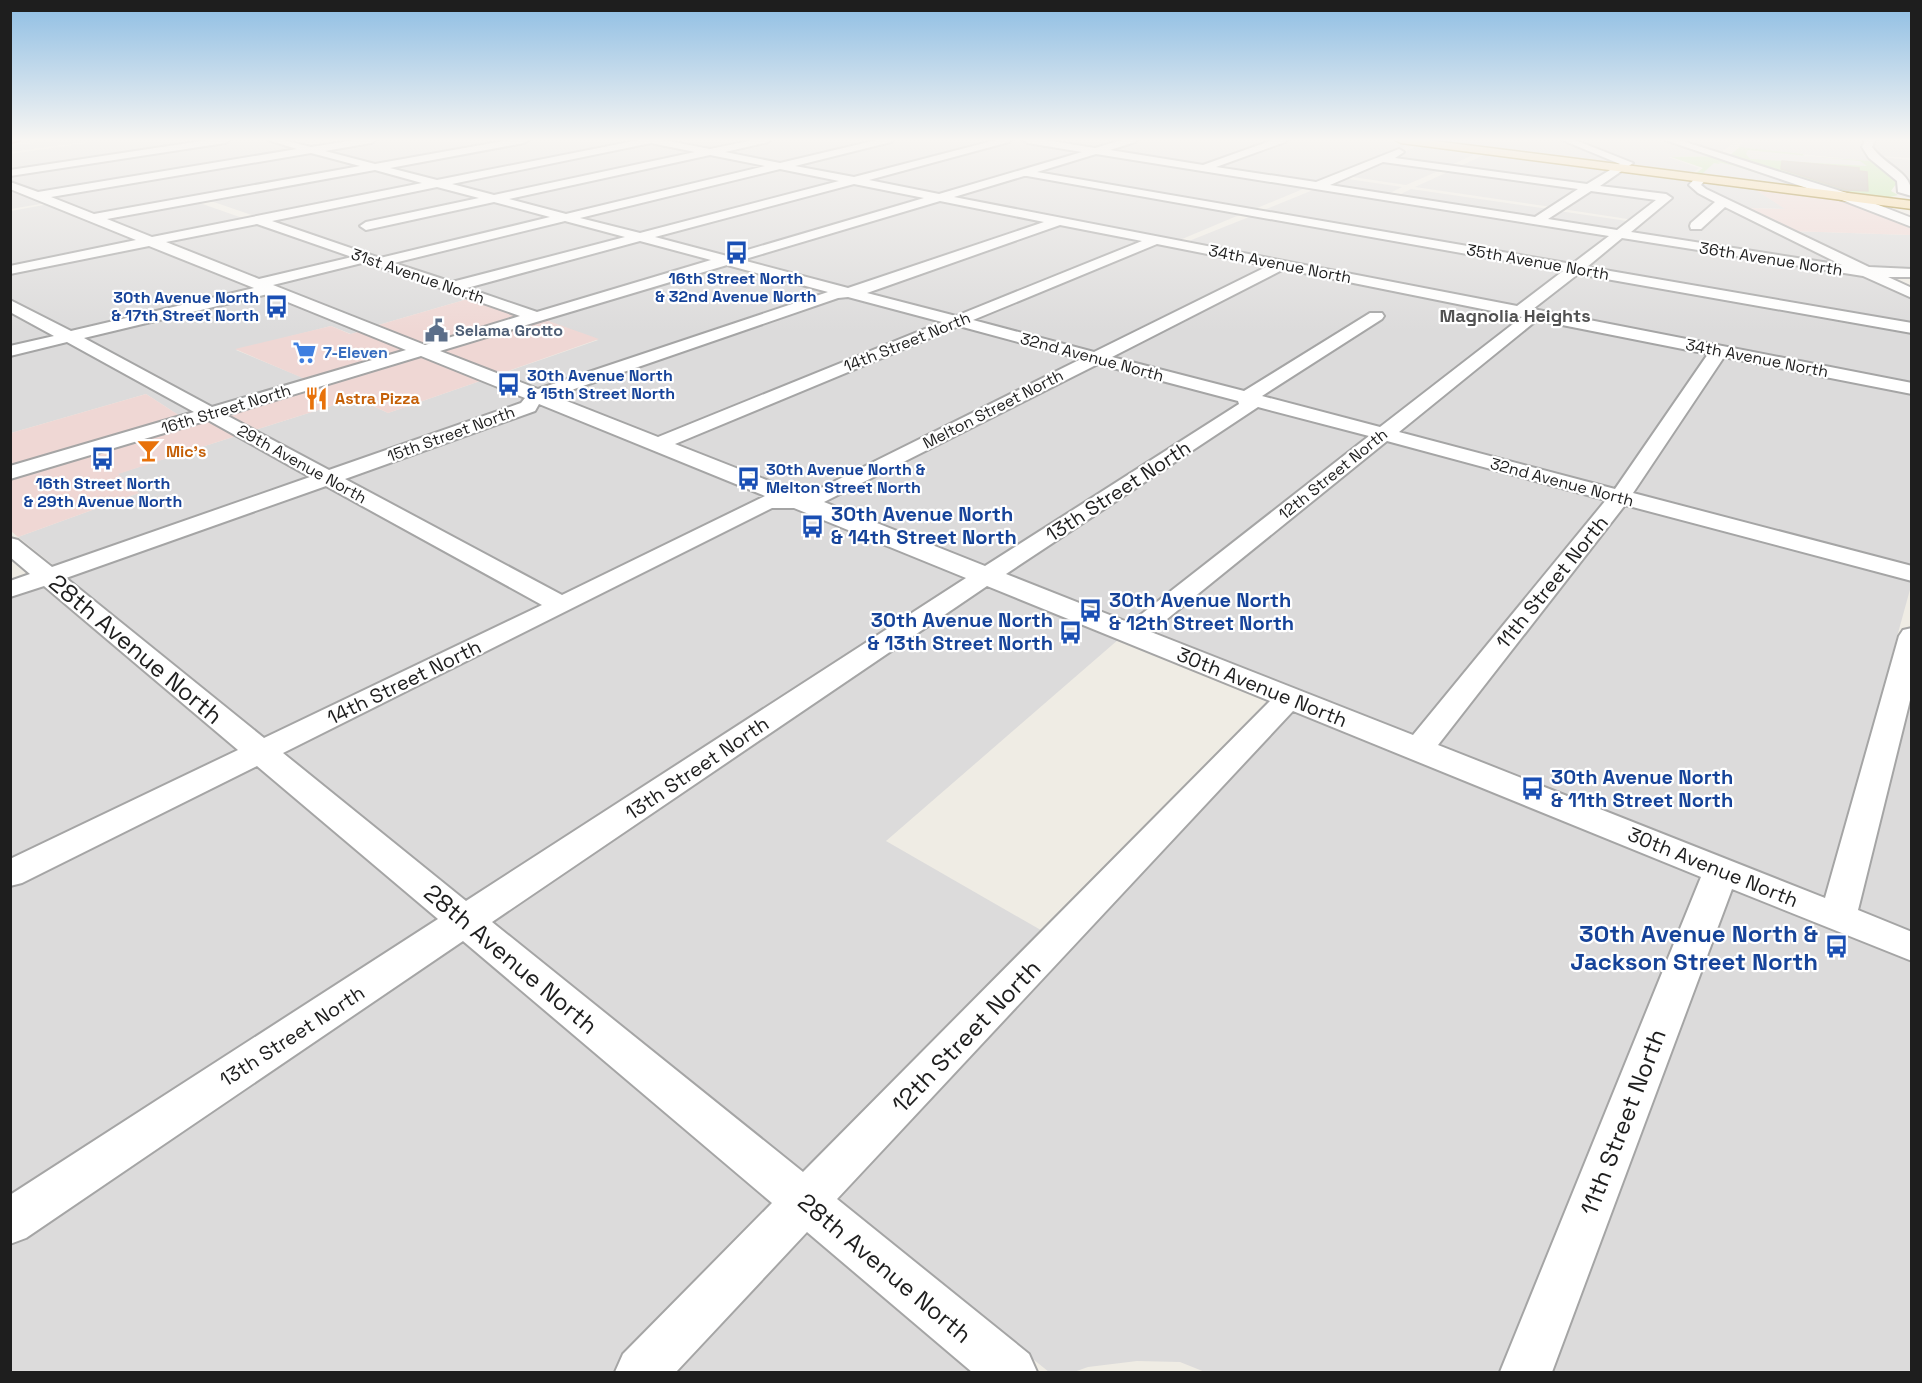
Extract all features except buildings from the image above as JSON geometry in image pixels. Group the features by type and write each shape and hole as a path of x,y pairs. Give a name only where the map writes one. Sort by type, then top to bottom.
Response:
{"street":[{"name":"30th Avenue North","path":"52,205 94,218 1911,947"},
{"path":"94,218 167,205"},
{"name":"31st Avenue North","path":"213,205 537,317"},
{"path":"10,270 333,205"},
{"path":"366,226 464,205"},
{"name":"32nd Avenue North","path":"518,205 1911,574"},
{"path":"10,351 263,286 622,205"},
{"path":"452,287 768,205"},
{"name":"16th Street North","path":"10,473 914,205"},
{"name":"34th Avenue North","path":"977,205 1911,389"},
{"name":"35th Avenue North","path":"1205,205 1911,327"},
{"path":"1234,220 1271,205"},
{"name":"36th Avenue North","path":"1427,205 1869,272 1911,273"},
{"path":"1535,222 1563,205"},
{"name":"12th Street North","path":"1132,634 1382,434 1528,313 1573,269 1658,205"},
{"path":"1696,226 1720,205"},
{"path":"1731,205 1911,294"},
{"path":"1866,205 1911,224"},
{"path":"1880,210 1898,205"},
{"path":"1533,206 1579,213"},
{"path":"1615,218 1638,222"},
{"name":"15th Street North","path":"10,590 528,407 536,396 836,294 858,291 1059,221"},
{"path":"1176,244 1196,236"},
{"name":"14th Street North","path":"657,444 1156,240"},
{"name":"Melton Street North","path":"798,501 819,497 1282,265"},
{"name":"29th Avenue North","path":"10,305 562,605"},
{"name":"13th Street North","path":"10,1222 986,576 1249,406 1246,398 1376,316"},
{"name":"11th Street North","path":"1418,749 1620,497 1719,351"},
{"name":"14th Street North","path":"10,874 768,502 798,501"},
{"name":"28th Avenue North","path":"10,545 1011,1372"},
{"path":"1838,918 1911,636"},
{"name":"12th Street North","path":"641,1372 1290,698"},
{"name":"11th Street North","path":"1526,1372 1721,871"}],"shaded area":[{"path":"11,205 37,205 11,209"},
{"path":"50,205 143,242 11,268 11,211"},
{"path":"68,205 161,205 98,216"},
{"path":"175,205 204,205 251,221 157,240 102,218"},
{"path":"221,205 329,205 263,219"},
{"path":"338,205 462,205 359,227 363,228 471,205 509,205 559,218 383,260 268,220"},
{"path":"526,205 616,205 569,216"},
{"path":"626,205 760,205 645,235 575,217"},
{"path":"772,205 907,205 728,258 652,237"},
{"path":"921,205 968,205 1052,221 852,290 736,260"},
{"path":"984,205 1196,205 1244,213 1175,242"},
{"path":"1213,205 1266,205 1250,211"},
{"path":"1277,205 1420,205 1609,235 1569,266 1259,212"},
{"path":"1434,205 1518,205 1549,209 1532,220"},
{"path":"1535,205 1556,205 1552,207"},
{"path":"1569,205 1655,205 1634,220 1562,209"},
{"path":"1664,205 1714,205 1690,227 1701,228 1726,205 1858,270 1626,235"},
{"path":"1736,205 1779,205 1786,209 1744,208"},
{"path":"1778,205 1860,205 1911,226 1911,235 1790,231 1744,208 1785,209"},
{"path":"1559,211 1627,221 1612,233 1542,222"},
{"path":"1254,215 1565,269 1516,308 1184,243"},
{"path":"565,220 635,238 455,285 389,262"},
{"path":"256,223 358,258 261,281 161,242"},
{"path":"1060,223 1149,240 958,318 862,293"},
{"path":"1790,231 1911,235 1911,271 1871,270"},
{"path":"1621,237 1866,274 1911,297 1911,325 1581,268"},
{"path":"642,240 719,260 539,314 462,287"},
{"path":"1158,242 1274,265 1094,354 968,321"},
{"path":"148,244 260,290 74,334 11,299 10,271"},
{"path":"364,260 471,298 375,326 267,283"},
{"path":"727,262 836,292 539,391 497,375 598,340 540,318"},
{"path":"1284,267 1526,315 1378,429 1257,397 1385,315 1373,313 1243,393 1106,357"},
{"path":"1577,271 1911,330 1911,386 1529,311"},
{"path":"266,292 362,331 351,334 331,326 236,350 306,379 211,407 79,336"},
{"path":"847,294 949,322 659,439 547,395"},
{"path":"471,298 527,317 427,347 375,326"},
{"path":"11,312 57,338 11,349"},
{"path":"1539,317 1710,351 1613,491 1394,433"},
{"path":"540,318 599,339 497,375 434,350"},
{"path":"959,324 1085,358 814,493 802,496 670,444"},
{"path":"331,326 350,334 362,331 412,351 216,409 211,407 305,379 235,349"},
{"path":"63,340 193,412 180,416 146,394 11,433 10,353"},
{"path":"420,354 483,380 388,413 356,398 255,430 223,413"},
{"path":"1725,355 1911,391 1911,569 1632,496"},
{"path":"1097,361 1239,399 1241,405 985,569 817,502"},
{"path":"483,380 527,397 520,406 334,473 255,430 356,398 388,413"},
{"path":"146,394 180,416 11,470 11,433"},
{"path":"539,402 773,497 565,597 342,477"},
{"path":"1257,406 1371,435 1129,626 1001,575"},
{"path":"204,419 236,436 118,474 139,493 18,537 11,531 10,477"},
{"path":"236,436 315,479 58,569 18,537 139,493 117,474"},
{"path":"1386,439 1608,498 1412,738 1148,633"},
{"path":"323,484 546,606 268,740 65,576"},
{"path":"1627,503 1911,578 1911,586 1824,901 1436,747"},
{"path":"771,506 790,506 972,577 472,905 281,750"},
{"path":"988,584 1273,699 1270,702 1119,639 886,841 1046,933 808,1177 489,918"},
{"path":"40,585 240,754 11,865 11,595"},
{"path":"1911,693 1911,936 1857,915"},
{"path":"1295,708 1702,873 1499,1372 1205,1372 1180,1362 1137,1361 1088,1367 1074,1372 1049,1372 834,1199"},
{"path":"252,764 443,925 11,1207 11,883"},
{"path":"1733,886 1911,958 1911,1372 1553,1372"},
{"path":"459,938 778,1207 614,1372 11,1372 11,1241"},
{"path":"804,1230 974,1372 670,1372"}],"place":[{"name":"16th Street North & 32nd Avenue North","path":"736,253"},
{"name":"30th Avenue North & 17th Street North","path":"277,306"},
{"name":"Selama Grotto","path":"437,330"},
{"name":"7-Eleven","path":"305,352"},
{"name":"30th Avenue North & 15th Street North","path":"509,384"},
{"name":"Astra Pizza","path":"317,398"},
{"name":"Mic's","path":"148,451"},
{"name":"16th Street North & 29th Avenue North","path":"103,458"},
{"name":"30th Avenue North & Melton Street North","path":"748,478"},
{"name":"30th Avenue North & 14th Street North","path":"813,526"},
{"name":"30th Avenue North & 12th Street North","path":"1091,611"},
{"name":"30th Avenue North & 13th Street North","path":"1071,632"},
{"name":"30th Avenue North & 11th Street North","path":"1533,788"},
{"name":"30th Avenue North & Jackson Street North","path":"1836,947"}],"district":[{"name":"Magnolia Heights","path":"1515,315"}]}
